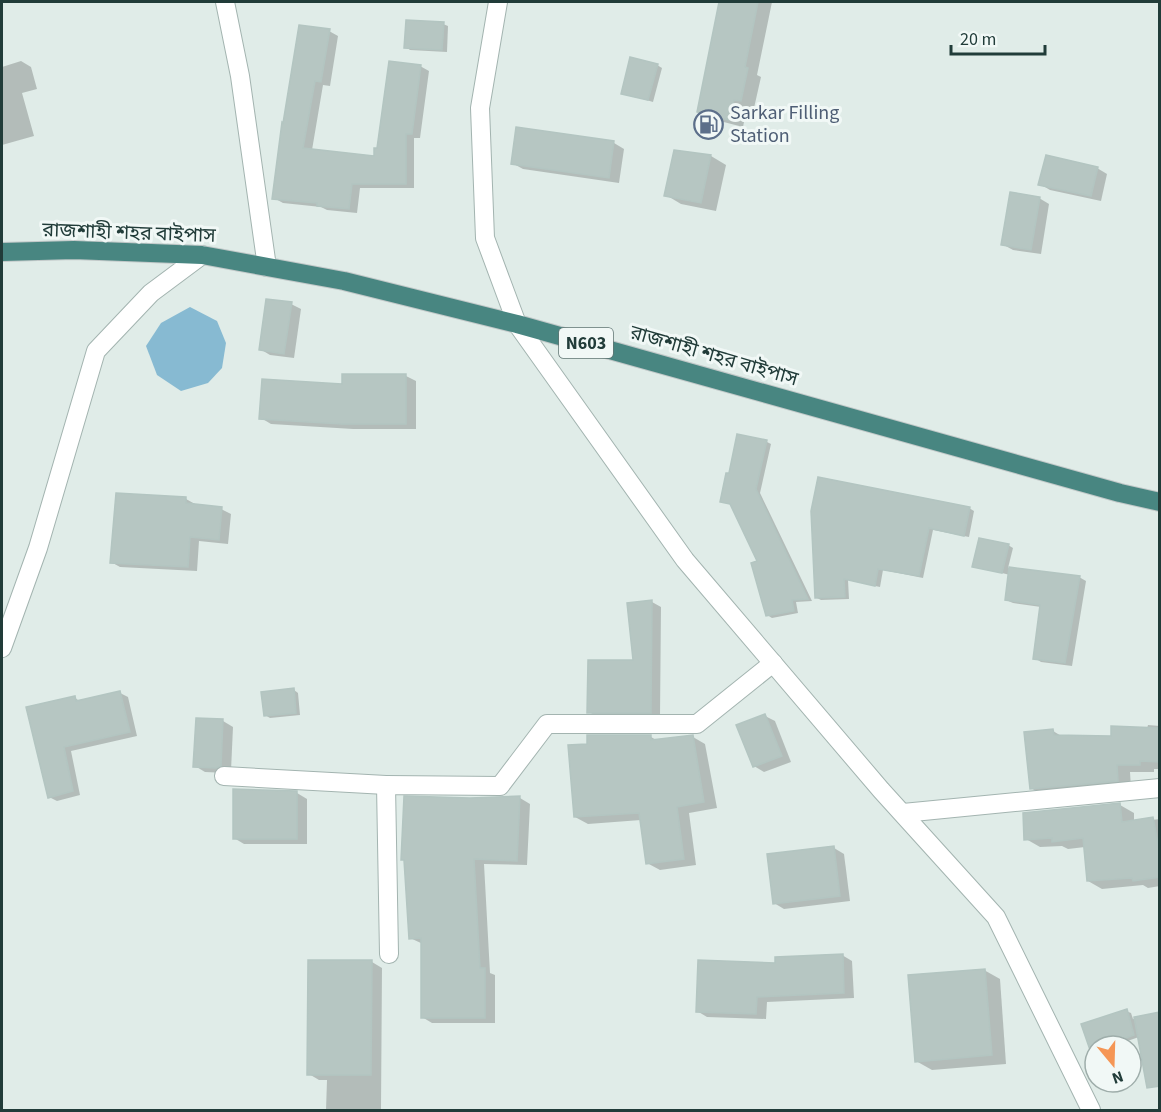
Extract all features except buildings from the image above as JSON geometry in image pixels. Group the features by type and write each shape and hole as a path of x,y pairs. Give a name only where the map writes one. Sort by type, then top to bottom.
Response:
{"highway":[{"name":"রাজশাহী শহর বাইপাস","path":"2,252 74,250 202,255 344,281 517,324 1097,487 1160,502"}],"street":[{"path":"225,2 240,76 267,267"},
{"path":"498,2 480,108 485,238 517,324 685,560 903,813 996,917 1091,1110"},
{"path":"2,648 38,548 96,351 151,293 202,255"},
{"path":"224,776 386,785 500,786 548,724 698,724 773,663"},
{"path":"386,785 389,954"},
{"path":"903,813 1160,788"}],"water":[{"path":"190,307 217,321 226,343 222,368 208,383 181,391 157,375 146,346 161,323"}],"place":[{"name":"Sarkar Filling Station","path":"709,125"}]}
